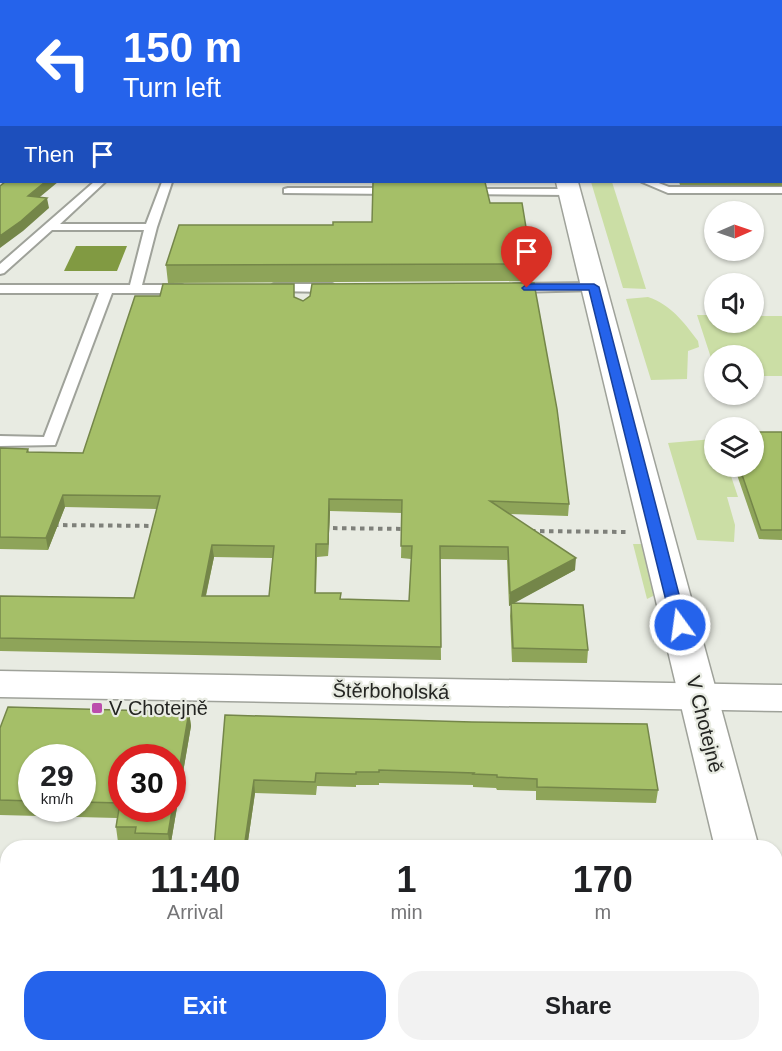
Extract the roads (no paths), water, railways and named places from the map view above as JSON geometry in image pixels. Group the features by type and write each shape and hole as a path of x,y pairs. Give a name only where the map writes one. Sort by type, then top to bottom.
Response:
{"street":[{"name":"V Chotejně","path":"568,187 735,840"},
{"name":"Štěrboholská","path":"0,684 782,698"}],"lane":[{"path":"0,270 99,183"},
{"path":"135,289 151,227 167,183"},
{"path":"650,183 668,190 782,190"},
{"path":"449,192 568,187"},
{"path":"288,191 403,191"},
{"path":"50,227 151,227"},
{"path":"503,288 594,287"},
{"path":"259,288 304,293 351,288"},
{"path":"0,289 191,289"},
{"path":"0,441 50,442 107,289"}],"place":[{"name":"V Chotejně","path":"97,708"}]}
